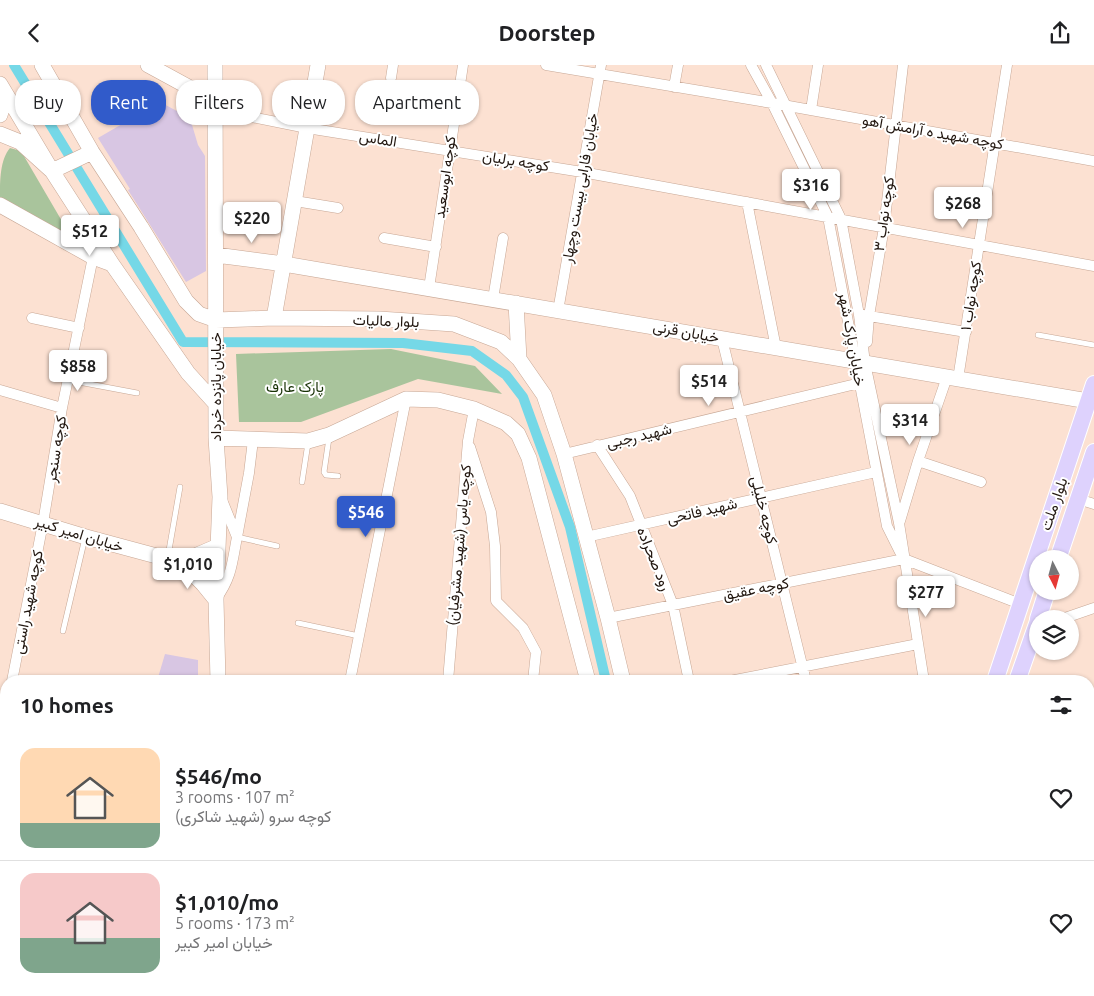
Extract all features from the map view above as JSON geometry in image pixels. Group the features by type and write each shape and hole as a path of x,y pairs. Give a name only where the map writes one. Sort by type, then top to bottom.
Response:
{"main road":[{"name":"بلوار ملت","path":"997,675 1094,384"},
{"name":"بلوار ملت","path":"1061,550 1094,453"},
{"path":"1020,675 1029,647"}],"street":[{"path":"42,65 92,152 186,301 199,314 216,322"},
{"path":"148,65 176,82"},
{"name":"خیابان پانزده خرداد","path":"216,65 216,80"},
{"path":"274,319 318,65"},
{"path":"391,77 393,65"},
{"name":"کوچه ابوسعید","path":"429,289 462,65"},
{"name":"کوچه شهید ه آرامش آهو","path":"546,65 600,69 674,87 785,105 1094,161"},
{"path":"674,87 678,65"},
{"name":"خیابان پارک شهر","path":"751,65 772,103 828,217 899,523 904,559"},
{"name":"خیابان پارک شهر","path":"766,65 841,219 864,315"},
{"path":"811,110 818,65"},
{"name":"کوچه نواب ۳","path":"861,362 864,315 884,227 903,65"},
{"name":"کوچه نواب ۱","path":"899,523 918,461 953,378 966,332 1008,65"},
{"name":"خیابان فارابی بیست وچهار","path":"558,311 600,69"},
{"path":"0,115 3,90"},
{"path":"3,90 112,264 188,373 216,404"},
{"name":"الماس","path":"262,117 307,128 449,151"},
{"name":"خیابان پانزده خرداد","path":"216,125 215,353 216,444 220,497 216,572 218,675"},
{"path":"0,135 20,142 52,171"},
{"name":"کوچه برلیان","path":"449,151 582,172 1094,266"},
{"path":"52,171 92,152"},
{"path":"295,201 338,208"},
{"path":"747,202 776,348"},
{"path":"0,205 93,257 112,264"},
{"path":"384,238 436,247"},
{"path":"493,299 503,238"},
{"name":"خیابان قرنی","path":"216,255 284,264 1088,401"},
{"name":"کوچه سنجر","path":"44,523 62,407 93,257"},
{"path":"516,303 519,359"},
{"path":"864,315 966,332"},
{"path":"32,319 79,328"},
{"name":"بلوار مالیات","path":"216,322 274,319 379,319 454,324 501,342 519,359 544,395 564,455 608,618 621,675"},
{"name":"کوچه خلیلی","path":"722,339 805,675"},
{"name":"خیابان پارک شهر","path":"861,362 860,383 887,526 904,559"},
{"name":"شهید رجبی","path":"564,455 597,445 740,413 860,383"},
{"path":"0,392 62,407"},
{"path":"351,675 406,399"},
{"path":"216,444 253,440 308,441 329,435 406,399 438,400 474,409 506,423 518,434 529,458 586,675"},
{"name":"کوچه یاس (شهید مشرفیان)","path":"448,675 468,441 474,409"},
{"path":"174,561 203,584 216,600 226,585 231,570 249,473 253,440"},
{"path":"468,441 491,512 495,546 496,601 523,628 536,652 534,675"},
{"name":"رود صحراده","path":"597,445 630,496 673,605 688,675"},
{"path":"918,461 981,482"},
{"name":"شهید فاتحی","path":"586,537 876,472"},
{"path":"220,497 237,537"},
{"path":"1078,499 1094,504"},
{"name":"خیابان امیر کبیر","path":"0,511 86,537 216,572"},
{"name":"کوچه شهید راستی","path":"13,675 44,523"},
{"path":"174,561 218,546"},
{"path":"904,559 1020,604"},
{"path":"904,559 923,675"},
{"name":"کوچه عقیق","path":"608,618 904,559"},
{"path":"1079,613 1094,608"},
{"path":"759,675 918,644"}],"lane":[{"path":"1038,335 1094,345"},
{"path":"68,380 137,393"},
{"path":"329,435 324,472 326,475 338,476"},
{"path":"302,482 308,441"},
{"path":"174,561 180,487"},
{"path":"63,631 86,537"},
{"path":"237,537 277,546"},
{"path":"298,623 360,636"}],"green space":[{"path":"10,148 21,151 73,240 0,197 2,164"},
{"name":"پارک عارف","path":"391,349 475,366 502,394 418,379 301,422 239,422 236,354"}],"building":[{"path":"166,105 176,111 176,125 192,125 198,145 205,156 206,271 186,282 128,190 130,189 98,138 120,125 166,125"},
{"path":"165,654 198,660 198,675 159,675"}],"waterway":[{"path":"14,65 183,342 403,343 472,351 506,375 523,397 570,527 605,675"}]}
